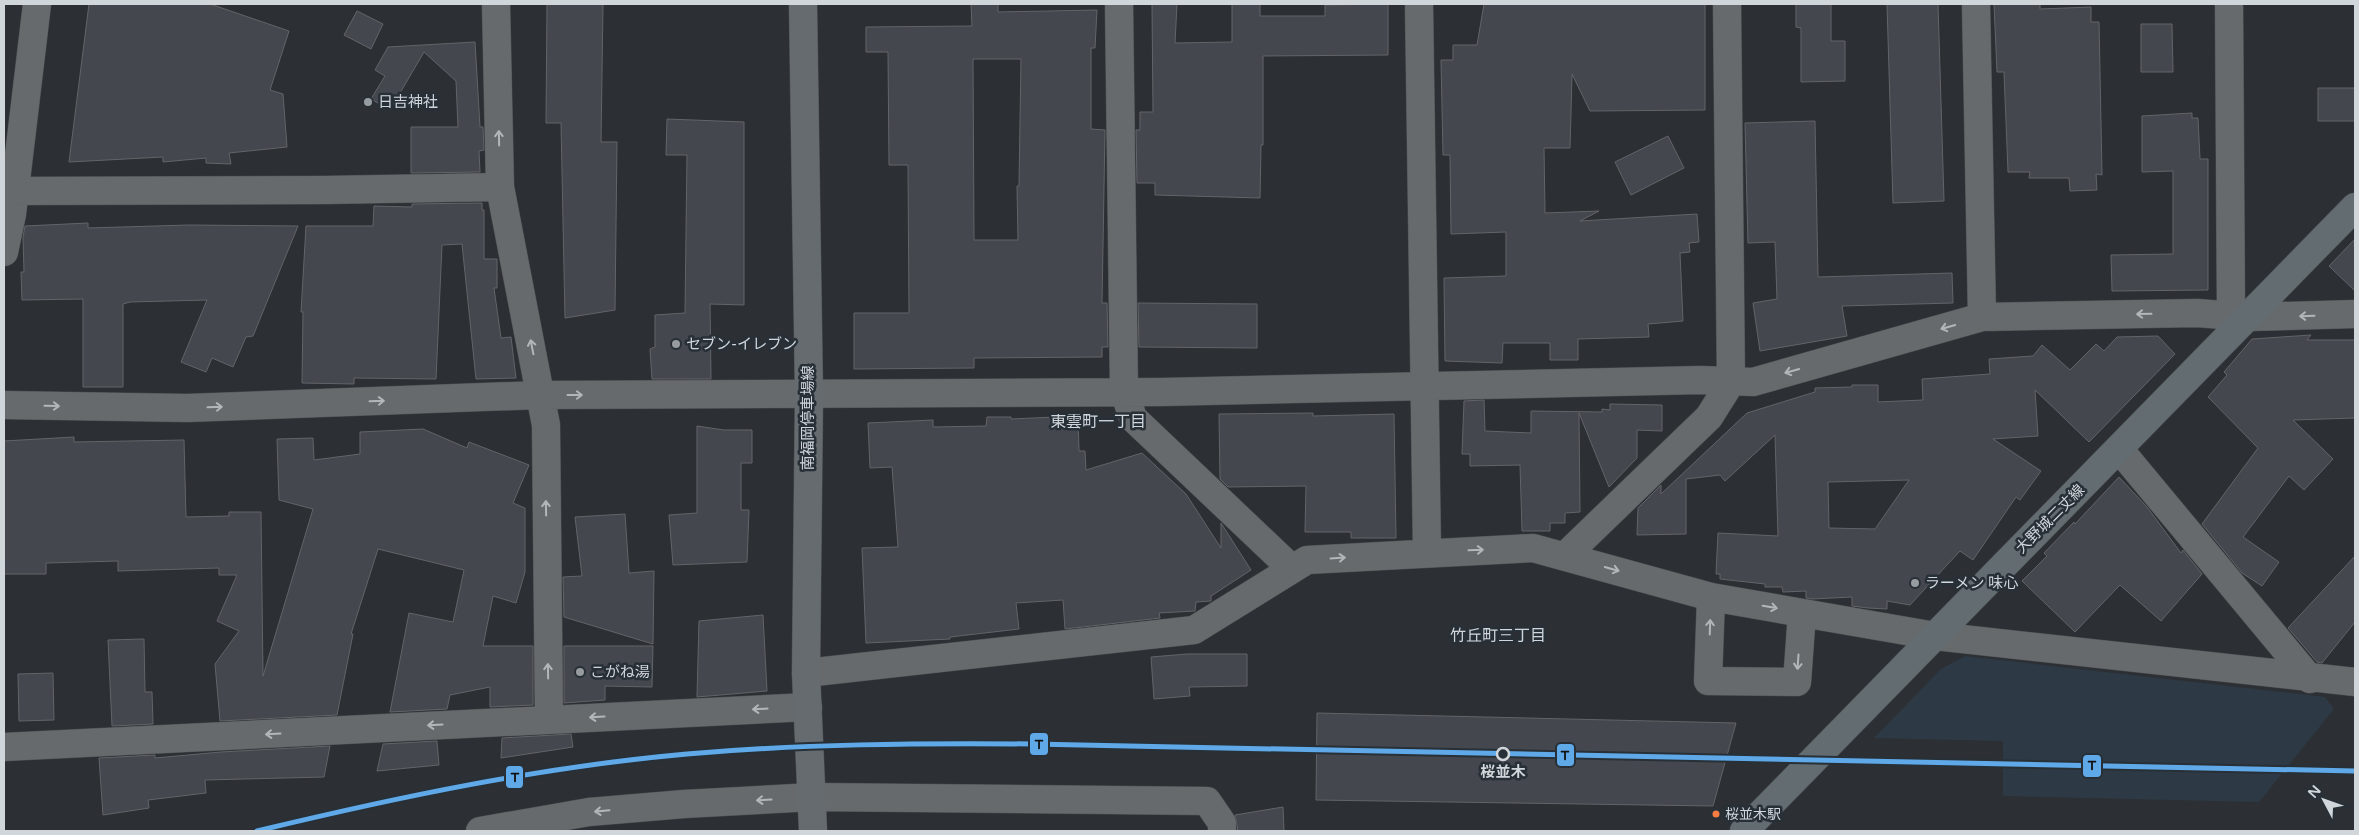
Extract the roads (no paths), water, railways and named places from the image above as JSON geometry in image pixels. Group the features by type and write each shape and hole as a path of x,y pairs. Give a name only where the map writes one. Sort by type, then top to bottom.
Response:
{"main road":[{"name":"南福岡停車場線","path":"803,4 808,395 806,673 813,831"},
{"name":"大野城二丈線","path":"1744,831 2119,449 2240,316 2355,207"}],"street":[{"path":"4,252 12,214 9,190 37,4"},
{"path":"496,4 500,187 546,425 548,720"},
{"path":"1119,4 1124,391 1133,418 1292,570"},
{"path":"1419,4 1427,552"},
{"path":"1565,556 1709,416 1731,382 1726,4"},
{"path":"1976,4 1982,317"},
{"path":"2229,4 2240,316"},
{"path":"9,190 324,190 500,187"},
{"path":"4,404 188,408 540,395 808,395 1701,380 1753,382 1982,317 2197,313 2240,316 2355,314"},
{"path":"2119,449 2310,679"},
{"path":"806,673 1194,630 1307,560 1427,552 1533,548 1711,597 1935,636 2310,679 2352,677"},
{"path":"1711,597 1708,681 1797,682 1802,613"},
{"path":"4,747 808,707"},
{"path":"480,831 589,812 684,804 812,797 1207,801 1222,823 1222,831"}],"place":[{"name":"日吉神社","path":"368,102"},
{"name":"セブン-イレブン","path":"676,344"},
{"name":"ラーメン 味心","path":"1915,583"},
{"name":"こがね湯","path":"580,672"},
{"name":"桜並木","path":"1503,754"},
{"name":"桜並木駅","path":"1716,814"}],"district":[{"name":"東雲町一丁目","path":"1098,422"},
{"name":"竹丘町三丁目","path":"1498,636"}]}
